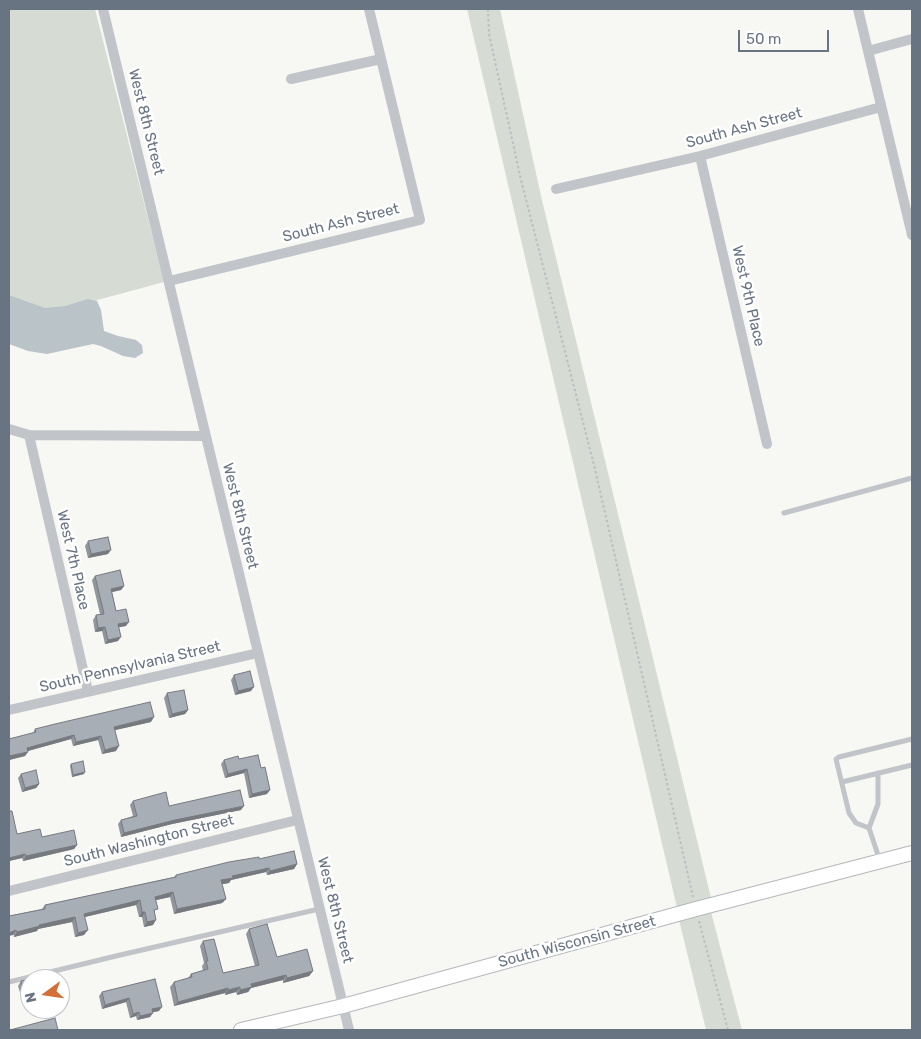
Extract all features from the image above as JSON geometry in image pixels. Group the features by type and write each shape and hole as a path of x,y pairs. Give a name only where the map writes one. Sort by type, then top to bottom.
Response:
{"street":[{"name":"West 8th Street","path":"103,9 348,1030"},
{"path":"291,79 381,59 370,9"},
{"path":"858,9 912,234"},
{"path":"868,51 912,39"},
{"name":"South Ash Street","path":"169,281 420,220 381,59"},
{"name":"South Ash Street","path":"556,189 700,156 881,107"},
{"name":"West 9th Place","path":"700,156 767,444"},
{"path":"9,429 29,435 206,436"},
{"name":"West 7th Place","path":"29,435 88,691"},
{"name":"South Pennsylvania Street","path":"9,710 258,653"},
{"name":"South Washington Street","path":"9,891 297,820"},
{"name":"South Wisconsin Street","path":"241,1030 343,1006 696,909 912,853"}],"lane":[{"path":"784,513 912,478"},
{"path":"868,828 856,823 849,813 836,760 839,757 912,739"},
{"path":"842,782 912,765"},
{"path":"878,773 878,804 868,828 880,862"},
{"path":"9,982 319,909"}],"path":[{"path":"488,9 489,34 521,180 594,469 696,909 728,1030"}],"shaded area":[{"path":"9,9 95,9 164,282 9,324 9,309 30,303 9,295"},
{"path":"467,9 500,9 541,196 712,902 678,912"},
{"path":"9,295 45,308 65,306 88,299 97,301 101,310 104,331 136,340 142,345 143,353 135,358 123,356 93,344 47,354 28,351 9,344"},
{"path":"711,912 742,1030 706,1030 679,920"}],"building":[{"path":"108,537 111,550 91,554 88,541"},
{"path":"120,570 124,586 111,589 116,611 126,609 129,622 118,624 121,637 108,640 105,627 98,628 96,615 104,614 95,576"},
{"path":"250,671 254,687 238,691 234,675"},
{"path":"184,690 188,710 172,714 167,693"},
{"path":"150,702 154,717 114,727 119,746 105,750 101,736 76,742 74,735 27,748 28,752 9,756 9,739 36,732 35,729"},
{"path":"258,755 261,768 265,767 270,790 252,794 247,769 228,774 224,760 238,756 239,759"},
{"path":"83,761 85,772 73,775 71,764"},
{"path":"36,770 39,784 25,788 21,774"},
{"path":"240,790 244,806 124,833 121,820 137,816 133,801 166,792 169,806"},
{"path":"9,811 12,811 17,834 40,829 42,837 74,830 77,845 9,858"},
{"path":"294,851 297,864 270,871 269,868 221,880 226,899 177,909 173,892 155,897 158,909 154,910 156,920 147,922 145,912 142,912 140,900 84,914 88,930 78,933 75,917 9,933 9,916 45,909 45,905 176,877 176,875 229,862 259,857 259,859"},
{"path":"267,924 277,957 307,949 313,971 287,978 286,975 251,984 252,987 240,990 240,987 228,990 228,988 178,1002 174,982 192,977 191,974 208,969 203,941 214,939 223,973 259,965 249,929"},
{"path":"155,979 162,1007 152,1009 153,1013 140,1016 139,1012 133,1014 129,998 105,1005 102,992"},
{"path":"55,1019 58,1030 10,1030"}]}
